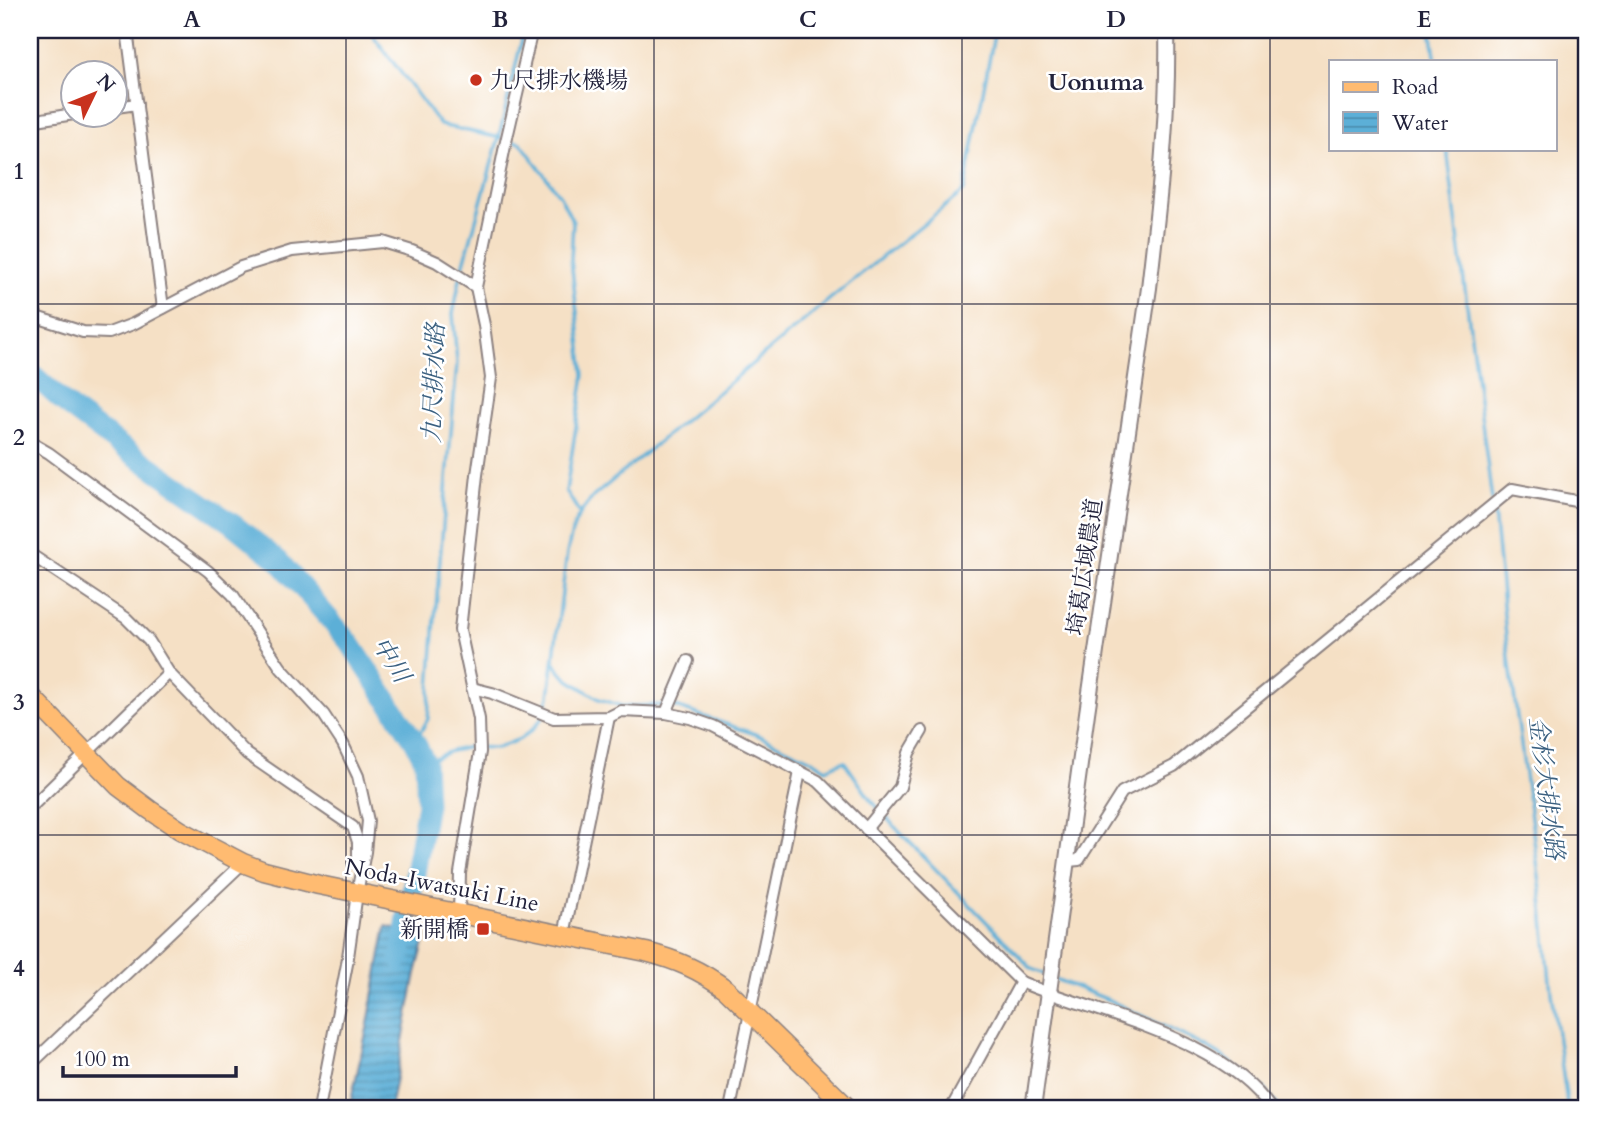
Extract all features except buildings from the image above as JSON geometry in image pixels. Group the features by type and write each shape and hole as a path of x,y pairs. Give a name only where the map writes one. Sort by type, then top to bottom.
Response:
{"main road":[{"name":"Noda-Iwatsuki Line","path":"30,695 118,786 180,831 243,863 293,879 360,890 454,913 646,951 687,965 726,989 849,1109"}],"street":[{"path":"127,30 163,308"},
{"path":"454,913 480,752 479,719 460,629 491,377 476,287 532,30"},
{"name":"埼葛広域農道","path":"1033,1109 1086,717 1153,261 1167,97 1167,30"},
{"path":"130,105 137,104"},
{"path":"30,121 60,116"},
{"path":"30,312 36,317 83,332 109,333 133,324 241,267 292,251 383,242 437,262 476,287"},
{"path":"30,442 49,453 208,571 233,595 281,668 324,715 343,744 358,776 368,821 365,852 319,1109"},
{"path":"1068,860 1079,860 1122,792 1174,766 1512,489 1586,503"},
{"path":"30,554 126,618 149,641 169,673 247,754 353,827 358,842 360,890"},
{"path":"666,713 688,661"},
{"path":"30,808 169,673"},
{"path":"472,688 492,693 554,718 608,717 621,711 666,713 690,718 713,726 818,781 1021,982 1198,1049 1246,1080 1271,1109"},
{"path":"564,935 608,717"},
{"path":"866,829 900,787 909,752 922,732"},
{"path":"730,1109 800,772"},
{"path":"30,1065 243,863"},
{"path":"951,1109 1021,982"}],"water":[{"path":"386,926 426,936 416,973 390,1109 349,1109 368,1024"}],"waterway":[{"path":"369,30 440,125 501,138"},
{"name":"九尺排水路","path":"415,742 428,719 457,363 453,314 524,30"},
{"path":"425,762 451,751 470,747 497,748 520,739 542,718 549,696 569,543 579,516 594,496 964,191 995,30"},
{"name":"金杉大排水路","path":"1431,30 1436,60"},
{"path":"508,140 521,143 560,196 573,222 571,260 584,375 566,491 579,512"},
{"name":"金杉大排水路","path":"1447,150 1492,500"},
{"name":"中川","path":"30,372 70,408 233,524 279,561 350,643 415,742 425,762 427,804 400,959"},
{"name":"金杉大排水路","path":"1494,512 1506,636 1568,1109"},
{"path":"554,661 560,672 569,680 599,699 622,706 670,705 755,734 826,769 844,761 870,799 893,825 1032,969 1048,976"},
{"path":"1055,979 1109,1000 1201,1044 1249,1076 1267,1091 1280,1109"}],"place":[{"name":"九尺排水機場","path":"476,80"},
{"name":"新開橋","path":"483,929"}],"district":[{"name":"Uonuma","path":"1096,82"}]}
